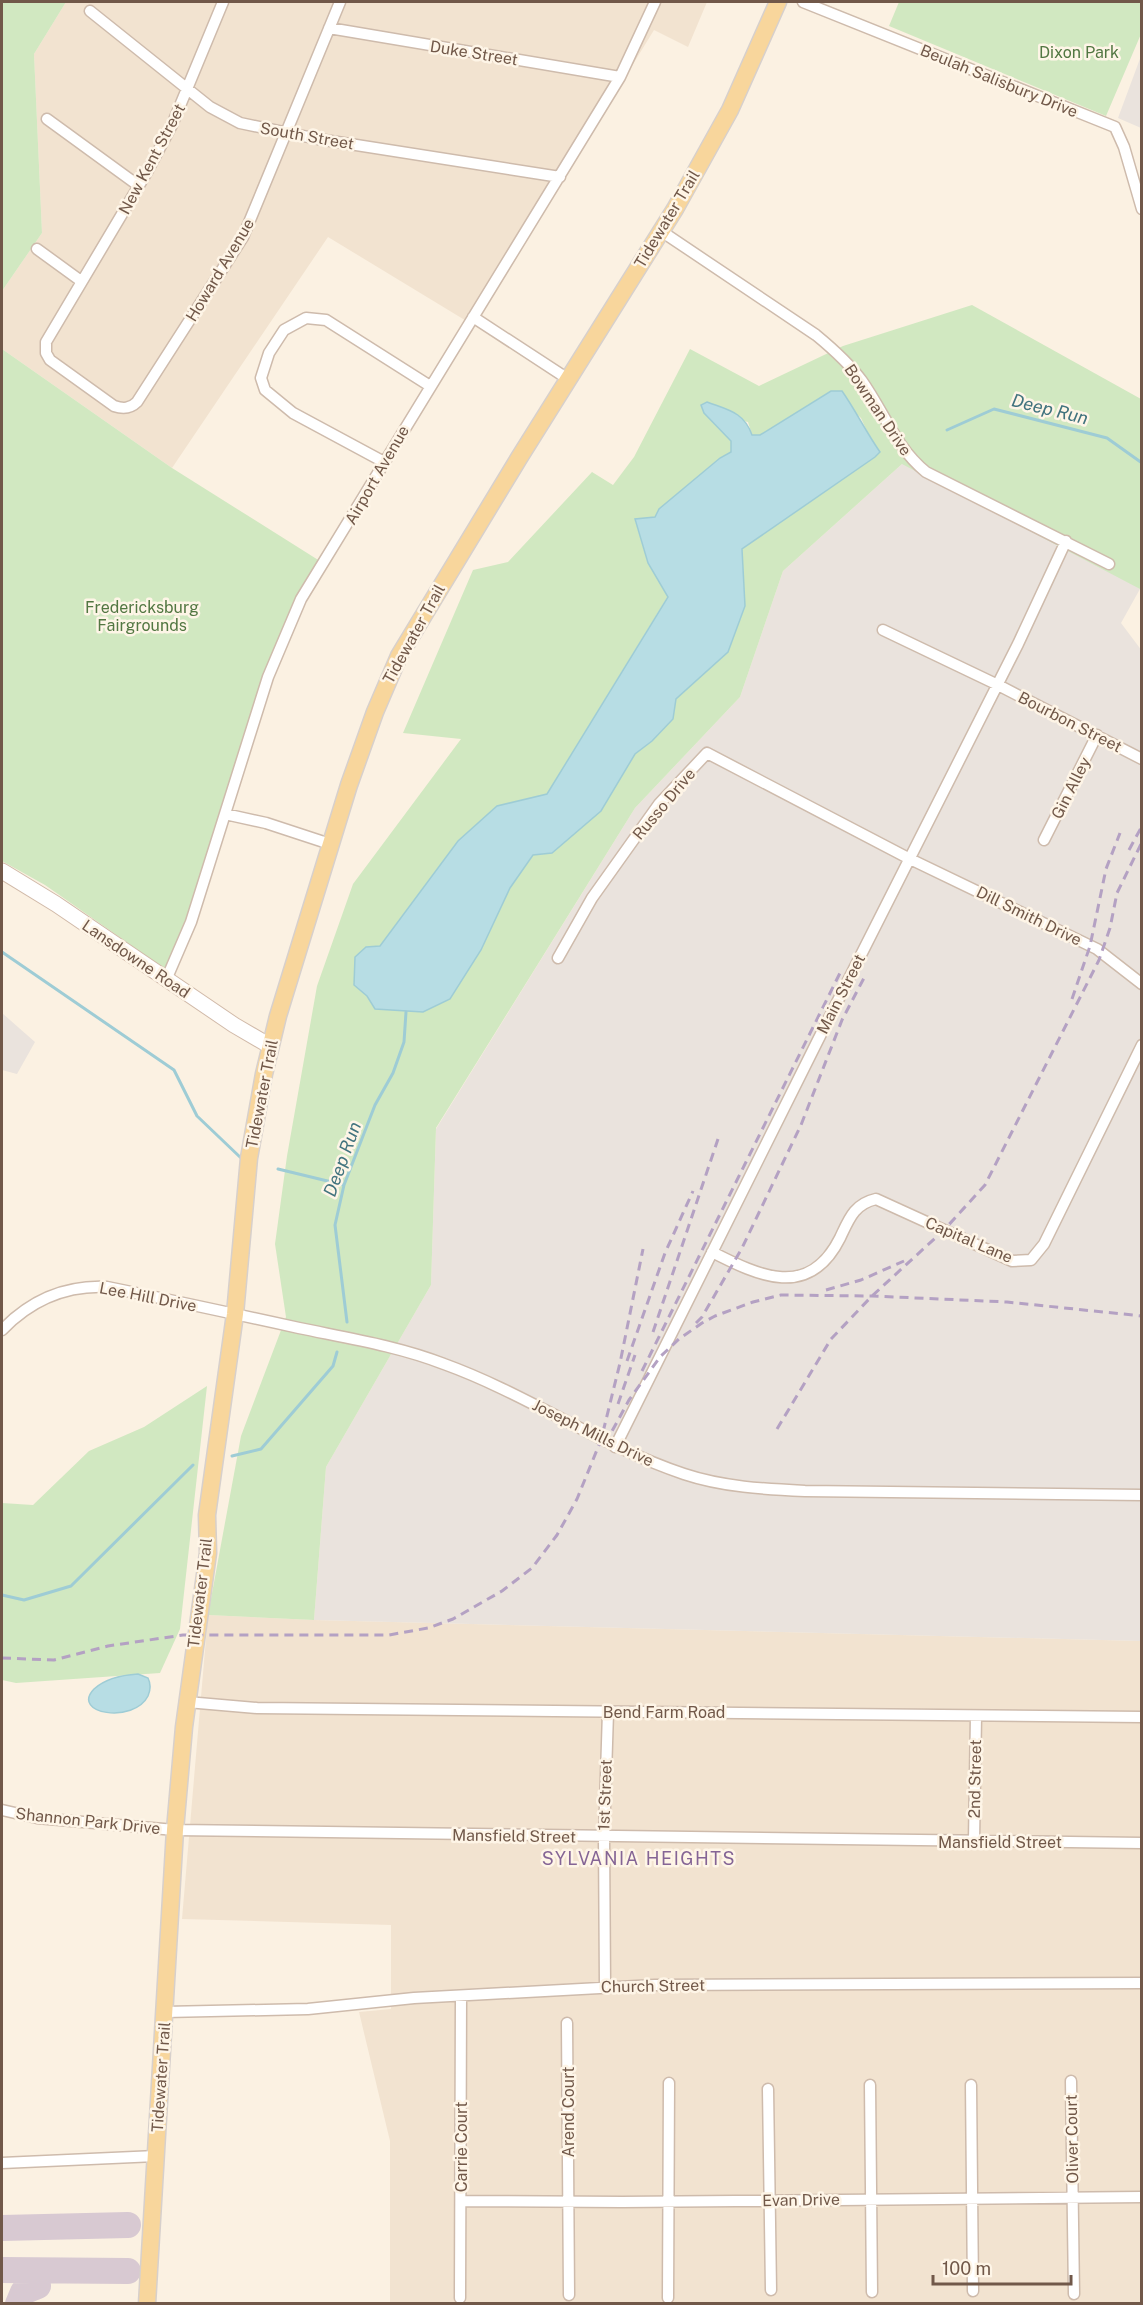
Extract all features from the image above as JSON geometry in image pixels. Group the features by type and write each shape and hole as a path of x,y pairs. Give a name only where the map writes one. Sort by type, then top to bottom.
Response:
{"main road":[{"name":"Tidewater Trail","path":"147,2304 175,1830 187,1702 208,1553 207,1515 235,1314 249,1158 270,1046 330,844 375,712 399,656 661,231 730,110 778,2"},
{"name":"Lansdowne Road","path":"2,871 56,904 234,1025 270,1046"}],"street":[{"name":"New Kent Street","path":"64,309 139,186 172,125 223,2"},
{"name":"Howard Avenue","path":"64,309 46,342 46,353 55,365 114,406 126,408 137,402 236,249 254,212 340,2"},
{"name":"Airport Avenue","path":"166,980 183,944 268,677 290,621 306,590 620,77 655,2"},
{"name":"Beulah Salisbury Drive","path":"803,2 1115,127 1124,147 1142,209"},
{"name":"South Street","path":"90,11 188,90 227,117 257,128 560,177"},
{"name":"Duke Street","path":"329,28 620,77"},
{"path":"46,119 139,186"},
{"name":"Bowman Drive","path":"661,231 832,348 862,382 906,453 926,472 1109,564"},
{"path":"37,249 81,281"},
{"path":"473,317 568,379"},
{"path":"384,462 293,413 265,390 261,378 269,353 284,330 306,318 326,320 430,386"},
{"name":"Main Street","path":"615,1447 998,685 1066,541"},
{"name":"Bourbon Street","path":"883,630 998,685 1142,759"},
{"name":"Gin Alley","path":"1044,840 1097,735"},
{"name":"Russo Drive","path":"558,958 592,898 654,811 706,753 910,859"},
{"path":"225,814 266,823 330,844"},
{"name":"Dill Smith Drive","path":"910,859 1097,949 1142,984"},
{"name":"Capital Lane","path":"712,1252 743,1269 767,1276 783,1278 803,1274 821,1264 834,1250 852,1213 859,1205 876,1199 1012,1261 1031,1260 1044,1244 1142,1045"},
{"name":"Lee Hill Drive","path":"2,1330 11,1320 45,1297 75,1288 92,1286 119,1289 235,1314"},
{"name":"Joseph Mills Drive","path":"235,1314 442,1363 505,1390 615,1447 686,1474 713,1481 764,1489 1142,1495"},
{"name":"Bend Farm Road","path":"187,1702 257,1708 1142,1717"},
{"name":"1st Street","path":"605,1987 604,1837 608,1712"},
{"name":"2nd Street","path":"974,1841 976,1716"},
{"name":"Shannon Park Drive","path":"2,1810 38,1818 175,1830"},
{"name":"Mansfield Street","path":"175,1830 1142,1843"},
{"name":"Church Street","path":"165,2012 308,2009 367,2002 605,1987 1142,1983"},
{"name":"Carrie Court","path":"460,2298 461,1996"},
{"name":"Arend Court","path":"567,2023 569,2295"},
{"name":"Oliver Court","path":"1071,2081 1074,2294"},
{"path":"668,2298 669,2083"},
{"path":"870,2085 872,2292"},
{"path":"971,2085 973,2291"},
{"path":"768,2089 771,2290"},
{"path":"2,2163 86,2161 156,2156"},
{"name":"Evan Drive","path":"461,2201 1142,2197"}],"shaded area":[{"path":"66,2 707,2 688,47 654,30 473,325 328,237 172,468 2,349 2,291 42,233 34,54"},
{"path":"1141,56 1142,128 1118,118"},
{"path":"949,462 1140,589 1121,623 1142,651 1141,1641 314,1620 326,1467 431,1285 436,1129 635,808 740,697 783,571 902,464"},
{"path":"2,1013 35,1042 17,1074 2,1070"},
{"path":"208,1615 314,1620 1141,1641 1141,2303 390,2303 390,2141 359,2012 391,2009 391,1925 182,1919"}],"green space":[{"path":"2,2 66,2 34,54 42,233 2,291"},
{"name":"Dixon Park","path":"899,2 1141,2 1141,34 1106,116 889,26"},
{"path":"972,305 1141,399 1141,593 1140,589 902,464 783,571 740,697 635,808 436,1128 431,1285 326,1467 314,1620 208,1615 241,1436 286,1317 275,1244 287,1156 317,986 353,884 461,739 403,733 473,570 508,562 592,472 613,485 634,457 690,349 759,386 843,346","holes":["831,391 861,418 879,452 742,549 745,606 728,652 676,699 673,719 652,741 635,754 601,811 552,853 533,855 510,888 481,950 450,999 375,1009 367,996 366,947 380,946 458,841 497,806 547,794 668,596 648,563 635,520 655,517 659,509 720,458 731,453 731,441 704,413 748,422 752,435 760,435"]},
{"name":"Fredericksburg Fairgrounds","path":"2,349 172,468 323,563 290,621 183,944 165,969 45,885 2,861"},
{"path":"207,1386 180,1629 160,1673 16,1683 2,1680 2,1503 33,1505 89,1451 144,1427"}],"water":[{"path":"831,391 842,391 880,452 742,549 745,606 728,652 676,699 673,719 652,741 635,754 601,811 552,853 533,855 510,888 481,950 450,999 423,1012 375,1009 367,996 354,985 355,957 366,947 380,946 458,841 497,806 547,794 668,597 648,563 635,519 655,517 659,509 720,458 731,452 731,441 704,413 701,405 707,402 734,413 745,421 752,435 760,435"},
{"path":"138,1674 148,1678 150,1684 148,1696 141,1705 118,1713 97,1710 90,1705 89,1698 99,1685 115,1678"}],"waterway":[{"name":"Deep Run","path":"947,430 994,409 1107,438 1142,463"},
{"path":"2,952 174,1070 197,1116 241,1158"},
{"name":"Deep Run","path":"347,1322 335,1225 344,1185 375,1105 393,1073 404,1042 406,1012"},
{"path":"278,1169 344,1185"},
{"name":"Deep Run","path":"232,1456 261,1449 333,1366 337,1352"},
{"name":"Deep Run","path":"2,1595 24,1600 71,1586 193,1465"}],"taxiway":[{"path":"2,2228 128,2225"},
{"path":"2,2270 128,2271"},
{"path":"18,2304 23,2292 38,2286"}],"railway":[{"path":"1129,850 1142,826"},
{"path":"1072,999 1090,946 1106,869 1120,833"},
{"path":"777,1429 831,1339 872,1296 944,1230 985,1185 1099,960 1110,928 1117,893 1142,842"},
{"path":"642,1371 841,971"},
{"path":"696,1323 702,1317 742,1248 801,1125 842,1020 865,976"},
{"path":"653,1332 718,1139"},
{"path":"627,1361 665,1253 693,1191"},
{"path":"2,1658 54,1660 108,1646 183,1635 389,1635 428,1628 453,1619 502,1591 532,1568 557,1535 577,1499 601,1440 620,1363 643,1249"},
{"path":"826,1290 861,1280 904,1261"},
{"path":"605,1444 629,1400 660,1357 679,1339 715,1316 753,1302 781,1295 872,1296 1007,1302 1142,1316"},
{"path":"618,1404 635,1355"}],"district":[{"name":"SYLVANIA HEIGHTS","path":"639,1858"}]}
